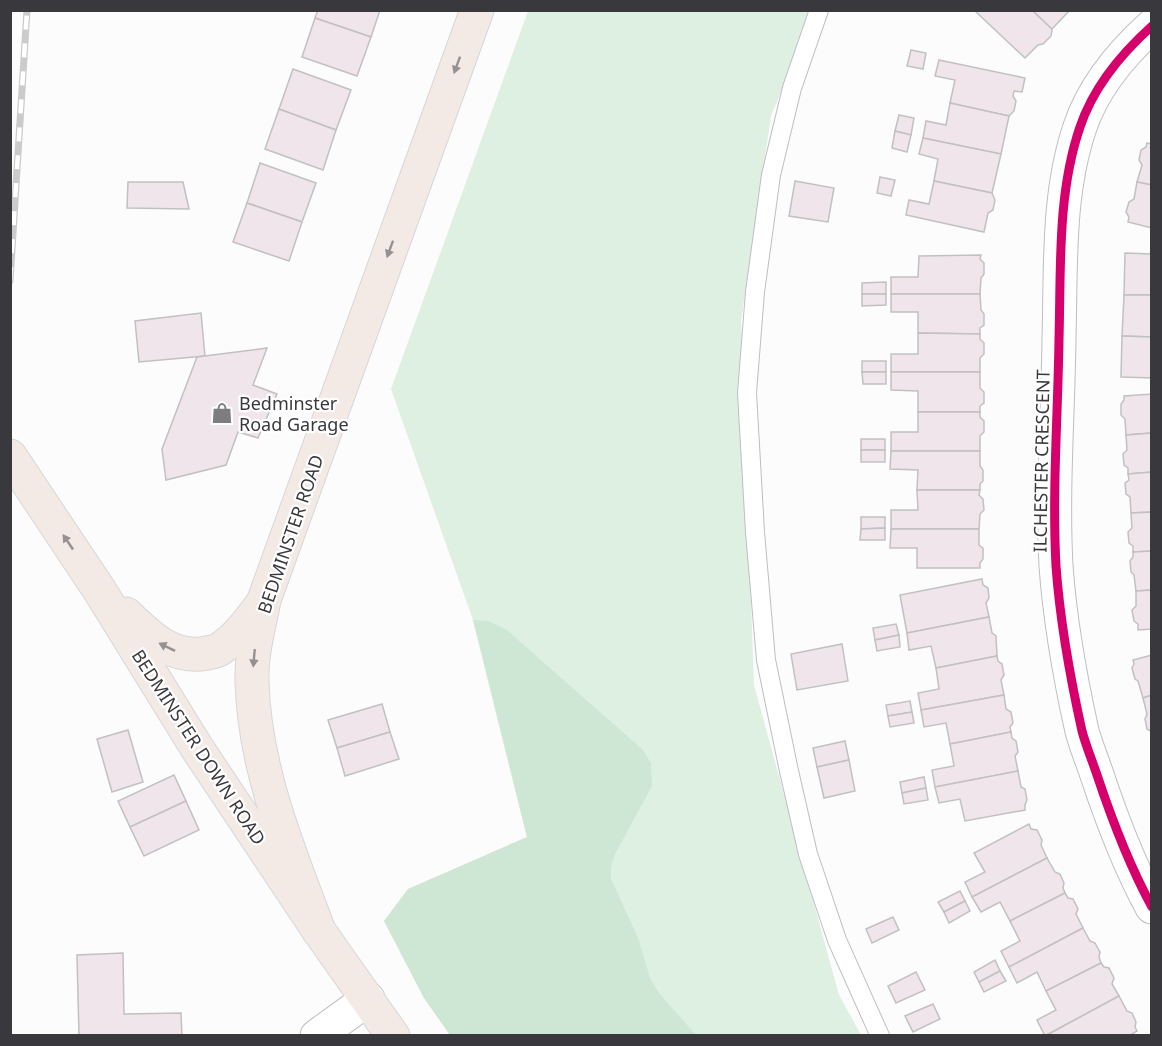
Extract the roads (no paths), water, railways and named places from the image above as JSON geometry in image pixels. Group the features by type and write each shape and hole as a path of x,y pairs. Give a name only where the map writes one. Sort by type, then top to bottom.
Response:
{"highway":[{"name":"BEDMINSTER ROAD","path":"319,931 293,863 261,754 255,722 252,679 255,643 264,600 477,10"},
{"name":"BEDMINSTER DOWN ROAD","path":"10,456 100,591 197,748 319,931 393,1035"},
{"path":"100,591 152,639 184,654 219,651 233,638 264,600"}],"street":[{"name":"ILCHESTER CRESCENT","path":"1152,26 1112,69 1091,101 1080,126 1070,164 1062,231 1055,516 1056,567 1065,641 1083,733 1103,795 1132,870 1152,907"},
{"path":"317,1035 368,999"}],"lane":[{"path":"819,10 792,88 771,175 755,292 747,393 748,416 766,660 789,771 808,854 837,940 880,1035"}],"railway":[{"path":"10,281 27,10"}],"place":[{"name":"Bedminster Road Garage","path":"222,413"}]}
